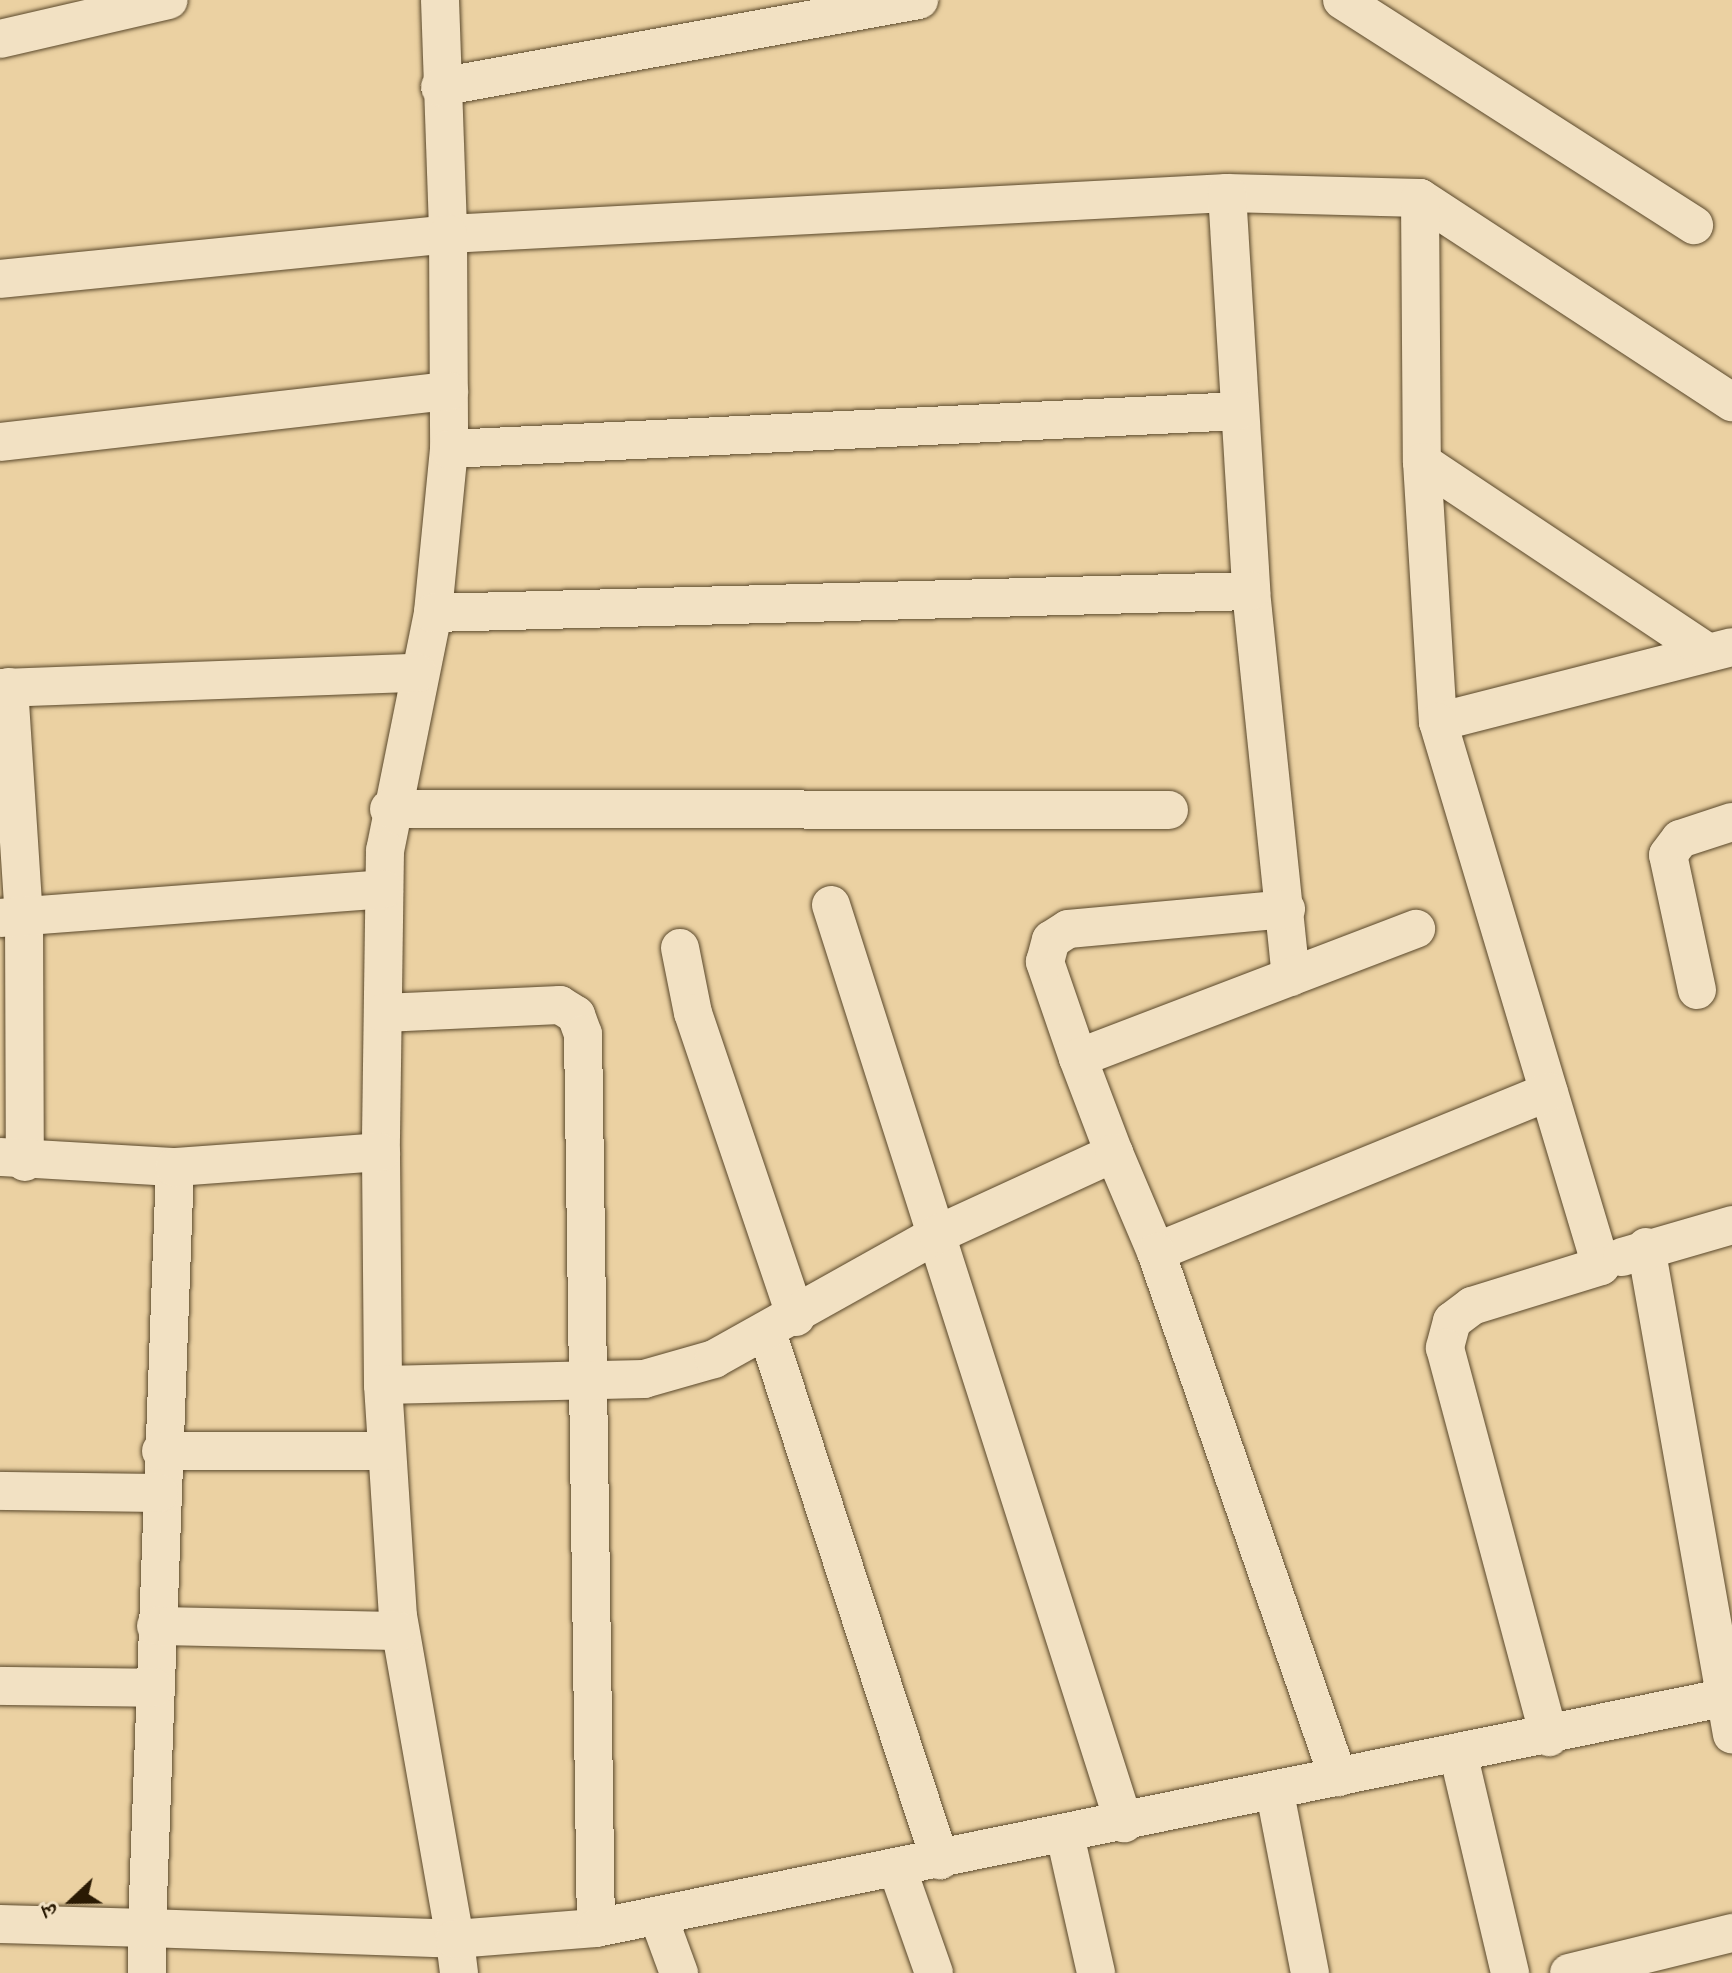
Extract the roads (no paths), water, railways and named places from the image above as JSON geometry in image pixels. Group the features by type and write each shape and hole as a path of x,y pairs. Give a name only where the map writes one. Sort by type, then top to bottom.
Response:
{"street":[{"path":"0,39 169,0"},
{"path":"440,0 440,87 448,234 449,449 433,613 389,809 384,889 381,1152 383,1385 400,1631 457,1956"},
{"path":"440,87 919,0"},
{"path":"1342,0 1694,225"},
{"path":"1227,193 1251,591 1291,977"},
{"path":"0,279 448,234 1227,193 1420,198 1732,402"},
{"path":"1420,198 1422,462 1438,722 1601,1266"},
{"path":"0,442 449,391"},
{"path":"449,449 1239,411"},
{"path":"1422,462 1719,650"},
{"path":"433,613 1251,591"},
{"path":"1438,722 1719,650"},
{"path":"381,1152 175,1167 12,1159 12,918 4,688 418,673"},
{"path":"389,809 1169,810"},
{"path":"1697,990 1668,855 1680,839 1732,822"},
{"path":"12,918 384,889"},
{"path":"831,905 1124,1823"},
{"path":"1286,909 1068,929 1051,940 1045,962 1114,1153 1156,1252 1338,1777"},
{"path":"1078,1058 1416,929"},
{"path":"680,948 693,1013 940,1860"},
{"path":"383,1013 560,1005 576,1015 583,1034 596,1928"},
{"path":"1156,1252 1549,1092"},
{"path":"383,1385 644,1379 714,1359 782,1324 938,1234 1114,1153"},
{"path":"147,1973 159,1493 175,1167"},
{"path":"1549,1737 1445,1348 1452,1321 1472,1306 1601,1266 1646,1247 1732,1225"},
{"path":"0,1924 147,1928 457,1956 1275,1793 1338,1777 1459,1757 1549,1737 1730,1709 1646,1247"},
{"path":"161,1451 387,1451"},
{"path":"0,1491 159,1493"},
{"path":"156,1626 400,1631"},
{"path":"0,1686 154,1688"},
{"path":"1459,1757 1510,1973"},
{"path":"1275,1793 1310,1973"},
{"path":"1065,1835 1096,1973"},
{"path":"897,1868 934,1973"},
{"path":"658,1916 679,1973"},
{"path":"1569,1973 1732,1933"}]}
